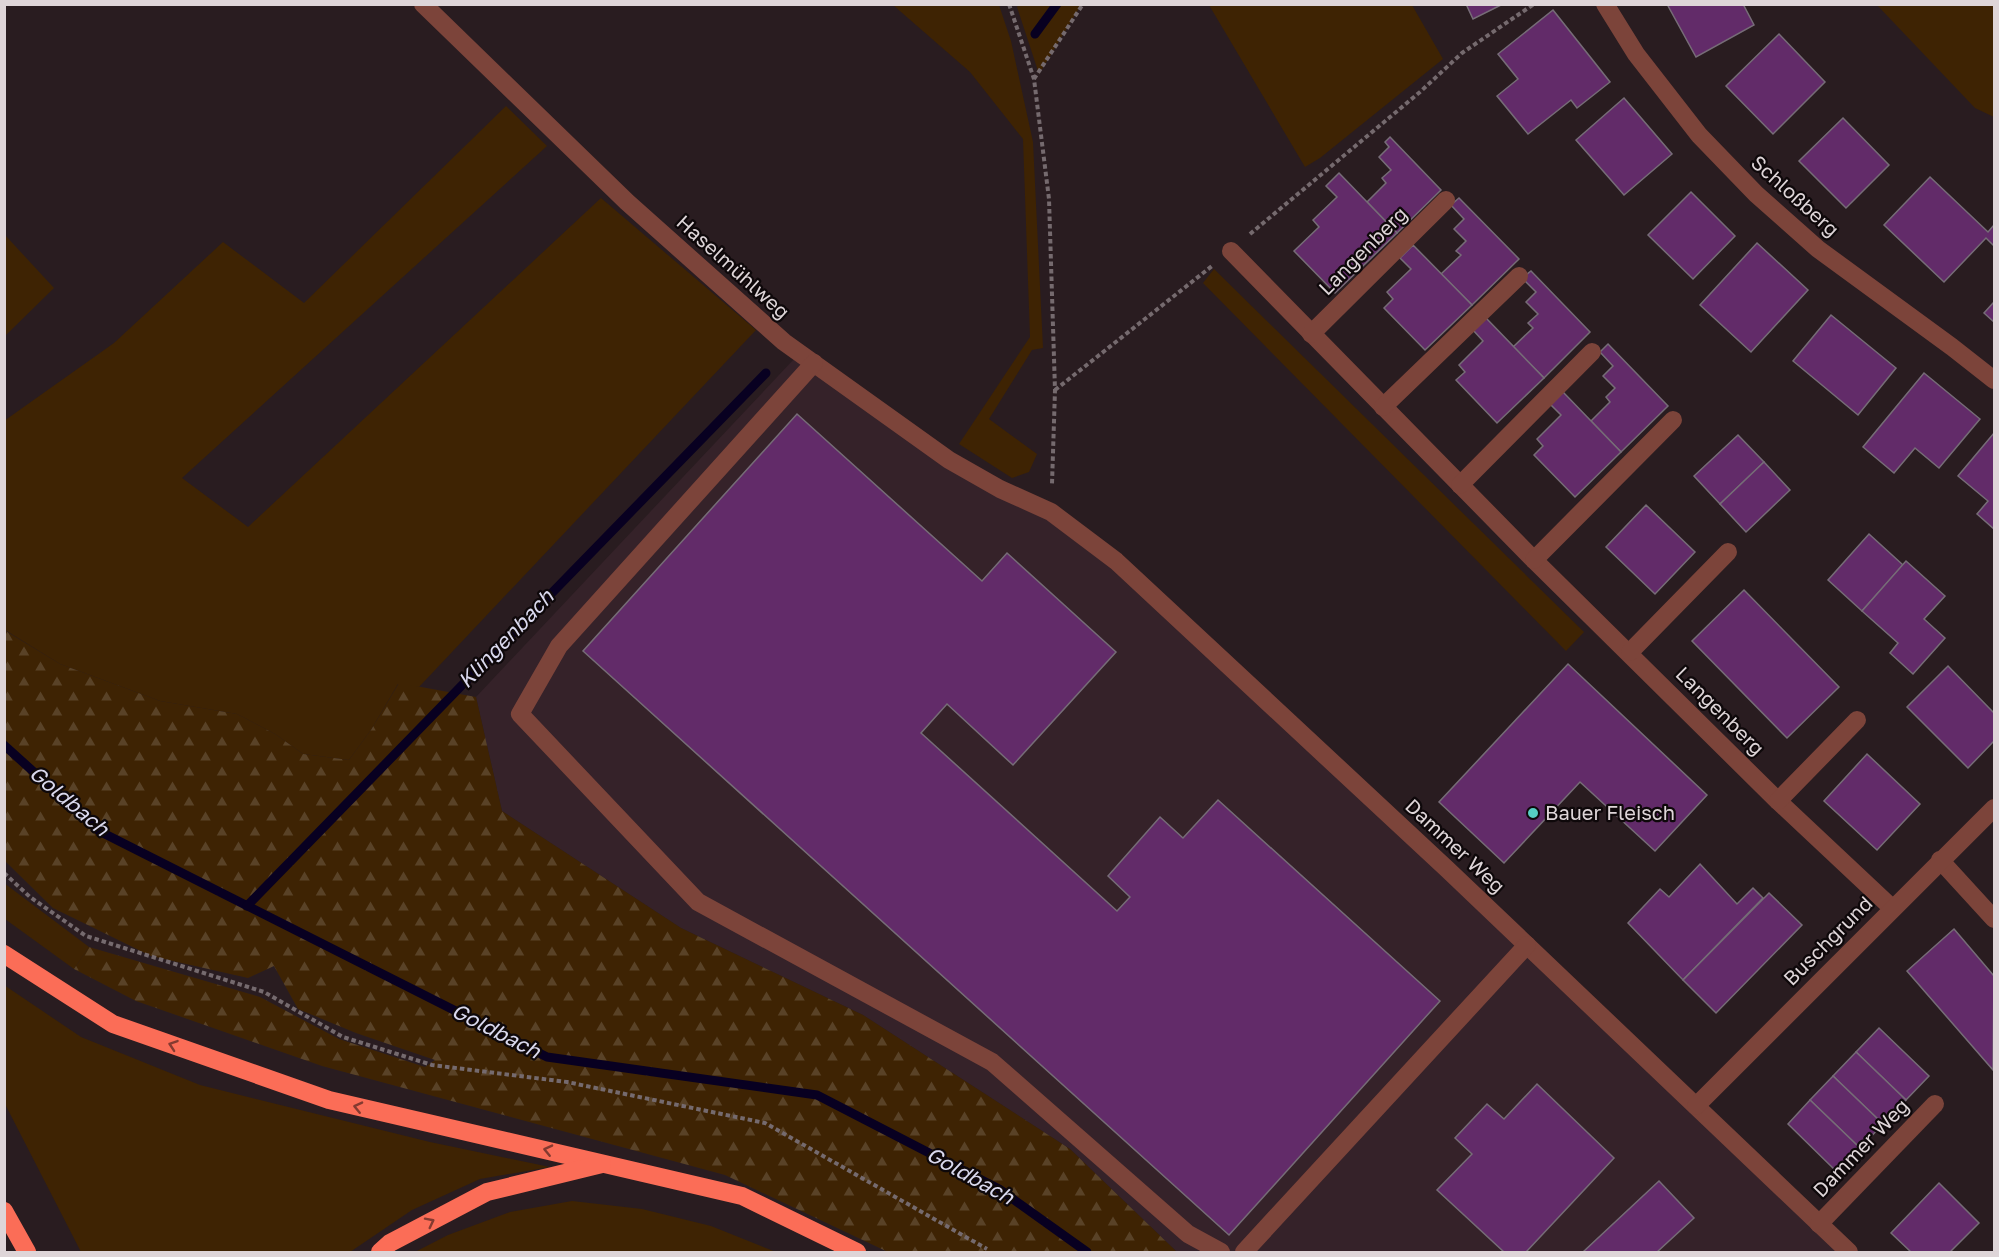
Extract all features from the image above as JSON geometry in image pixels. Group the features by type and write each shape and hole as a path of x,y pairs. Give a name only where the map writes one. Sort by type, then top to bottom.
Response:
{"highway":[{"path":"4,954 112,1024 329,1100 742,1196 856,1252"},
{"path":"380,1252 390,1243 487,1192 605,1164"},
{"path":"4,1211 27,1252"}],"street":[{"name":"Haselmühlweg","path":"423,4 627,202 784,342 949,460 1000,489 1051,512"},
{"name":"Schloßberg","path":"1605,4 1636,54 1699,135 1756,194 1818,249 1995,380"},
{"name":"Langenberg","path":"1311,334 1446,201"},
{"name":"Langenberg","path":"1231,251 1534,560 1630,652 1778,801 1892,908"},
{"path":"1383,407 1519,276"},
{"path":"1460,485 1592,352"},
{"path":"814,363 559,646 520,714 698,902 992,1062 1188,1234 1221,1252"},
{"path":"1534,560 1672,420"},
{"name":"Dammer Weg","path":"1051,512 1116,561 1527,945 1849,1252"},
{"path":"1630,652 1728,552"},
{"path":"1778,801 1857,720"},
{"name":"Buschgrund","path":"1695,1106 1940,860 1995,808"},
{"path":"1940,860 1995,919"},
{"path":"1244,1252 1527,945"},
{"name":"Dammer Weg","path":"1819,1224 1935,1104"}],"path":[{"path":"1009,4 1034,79 1049,199 1055,390 1051,512"},
{"path":"1034,79 1083,4"},
{"path":"1055,390 1231,251 1420,92 1462,53 1534,4"},
{"path":"4,873 30,897 86,936 264,992 343,1037 432,1065 567,1082 765,1123 987,1249"}],"shaded area":[{"path":"794,359 1050,518 1115,567 1399,830 1838,1252 1177,1252 1070,1149 863,1015 681,928 502,811 476,697"}],"green space":[{"path":"893,5 999,5 1011,41 1033,142 1043,348 1032,350 989,419 1037,454 1029,472 1012,478 959,444 1030,337 1023,139 970,72"},
{"path":"1018,5 1081,5 1039,74 1017,7"},
{"path":"1209,5 1412,5 1443,59 1320,158 1305,167"},
{"path":"1877,5 1994,5 1994,117 1975,108"},
{"path":"506,106 547,146 182,478 248,527 601,198 756,330 419,687 398,684 371,730 349,760 303,754 275,734 237,714 160,701 60,664 5,630 4,421 114,343 223,242 304,303"},
{"path":"5,235 54,288 5,336"},
{"path":"1214,269 1584,632 1566,651 1203,283"},
{"path":"4,630 60,664 160,701 237,714 275,734 303,754 349,760 371,730 399,683 476,697 502,811 681,928 863,1015 1070,1149 1177,1252 888,1252 725,1175 322,1066 136,1001 74,969 89,947 260,997 339,1039 425,1067 435,1060 356,1033 298,1009 274,966 248,978 151,956 53,908 5,861"},
{"path":"4,883 89,947 74,969 5,919"},
{"path":"4,985 81,1037 200,1085 430,1142 550,1167 480,1179 412,1210 350,1252 81,1252 5,1104"},
{"path":"572,1201 642,1209 711,1226 776,1252 415,1252 448,1235 510,1212"}],"building":[{"path":"1466,4 1503,4 1473,19"},
{"path":"1667,4 1743,4 1754,25 1696,57"},
{"path":"1553,10 1610,82 1577,108 1571,100 1528,134 1497,96 1518,79 1498,54"},
{"path":"1779,34 1825,82 1773,134 1726,86"},
{"path":"1624,98 1672,154 1624,195 1576,140"},
{"path":"1843,118 1889,165 1846,208 1799,161"},
{"path":"1390,137 1441,190 1397,233 1367,202 1386,183 1382,178 1391,170 1379,157 1389,147 1385,142"},
{"path":"1339,173 1397,233 1335,293 1294,251 1319,227 1313,220 1337,197 1326,186"},
{"path":"1930,177 1988,232 1994,225 1994,246 1986,238 1944,282 1884,225"},
{"path":"1691,192 1735,236 1693,279 1648,235"},
{"path":"1459,198 1519,259 1472,305 1441,274 1461,255 1456,251 1466,241 1454,229 1464,219 1451,205"},
{"path":"1757,243 1808,290 1751,352 1700,305"},
{"path":"1413,245 1472,305 1425,350 1384,308 1393,299 1387,292 1411,269 1400,258"},
{"path":"1531,271 1590,332 1544,378 1513,347 1533,328 1528,323 1538,314 1526,302 1536,292 1522,278"},
{"path":"1994,302 1994,322 1984,313"},
{"path":"1831,315 1896,368 1858,415 1793,361"},
{"path":"1486,318 1544,378 1497,423 1456,380 1465,372 1459,365 1483,341 1473,330"},
{"path":"1608,344 1668,406 1621,452 1591,421 1610,402 1606,397 1615,388 1603,376 1613,366 1600,352"},
{"path":"1924,373 1980,419 1939,468 1915,448 1894,473 1863,447"},
{"path":"1563,392 1621,452 1575,497 1534,455 1543,446 1537,439 1561,415 1550,404"},
{"path":"797,414 982,581 1007,553 1116,652 1013,765 947,704 921,733 1117,911 1130,897 1108,876 1160,817 1183,838 1218,800 1440,1001 1229,1235 583,651"},
{"path":"1994,433 1994,529 1977,514 1988,501 1958,476"},
{"path":"1738,435 1764,462 1720,504 1694,476"},
{"path":"1764,462 1790,490 1746,532 1720,504"},
{"path":"1646,505 1695,552 1655,594 1606,547"},
{"path":"1869,534 1903,565 1862,611 1828,580"},
{"path":"1906,561 1945,596 1924,619 1945,638 1913,674 1890,653 1898,643 1862,611"},
{"path":"1744,590 1839,687 1787,738 1692,641"},
{"path":"1568,664 1707,795 1655,851 1580,782 1504,863 1439,802"},
{"path":"1948,666 1994,713 1994,741 1968,768 1907,707"},
{"path":"1867,754 1920,804 1877,850 1824,801"},
{"path":"1700,864 1737,904 1753,888 1763,898 1683,980 1628,923 1660,889 1669,897"},
{"path":"1769,893 1802,925 1716,1013 1683,980"},
{"path":"1954,929 1994,976 1993,1070 1907,971"},
{"path":"1879,1028 1929,1076 1906,1100 1856,1052"},
{"path":"1856,1052 1906,1100 1883,1124 1833,1076"},
{"path":"1833,1076 1883,1124 1860,1148 1810,1100"},
{"path":"1537,1084 1614,1158 1526,1252 1504,1252 1437,1190 1472,1154 1455,1138 1487,1104 1504,1119"},
{"path":"1810,1100 1860,1148 1836,1171 1788,1124"},
{"path":"1659,1181 1694,1218 1657,1252 1583,1252"},
{"path":"1939,1183 1979,1223 1950,1252 1911,1252 1891,1233"}],"waterway":[{"name":"Klingenbach","path":"1035,34 1057,4"},
{"name":"Klingenbach","path":"247,906 766,373"},
{"name":"Goldbach","path":"4,745 99,831 547,1057 817,1095 999,1189 1087,1252"}],"place":[{"name":"Bauer Fleisch","path":"1533,813"}]}
